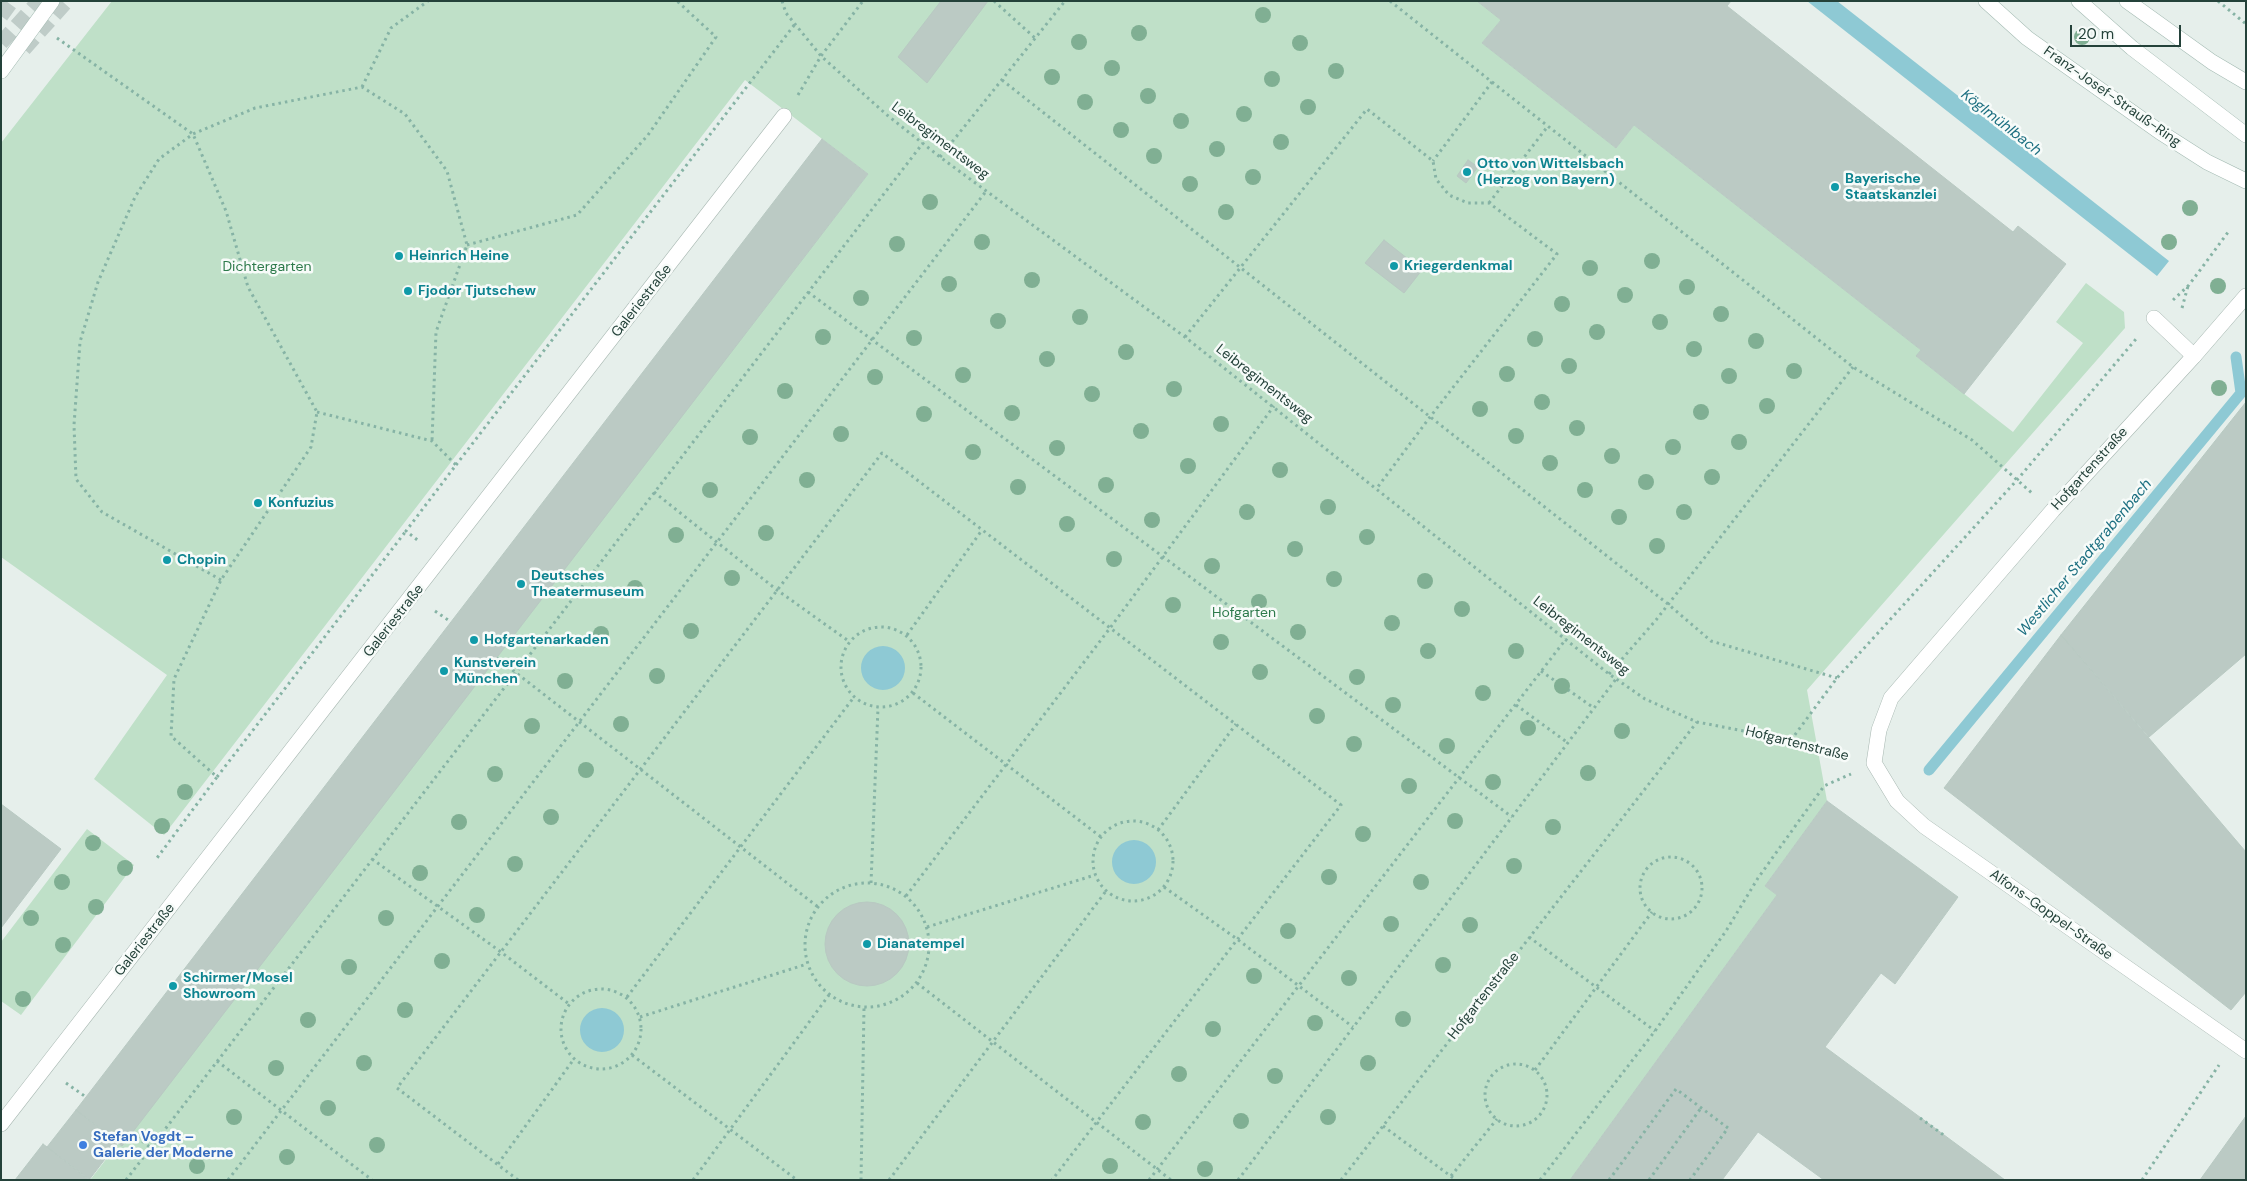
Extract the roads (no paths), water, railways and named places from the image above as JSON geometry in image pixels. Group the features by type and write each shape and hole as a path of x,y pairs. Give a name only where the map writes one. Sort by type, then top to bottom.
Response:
{"street":[{"path":"1,71 52,1"},
{"name":"Franz-Josef-Strauß-Ring","path":"1986,1 2027,38 2160,132 2206,162 2246,181"},
{"path":"2079,1 2132,48 2246,135"},
{"path":"2127,1 2212,62 2246,82"},
{"name":"Galeriestraße","path":"1,1124 442,559 784,116"},
{"name":"Hofgartenstraße","path":"1874,762 1879,730 1891,698 2053,510 2194,356 2246,296"},
{"path":"2154,318 2194,356"},
{"name":"Alfons-Goppel-Straße","path":"1874,762 1897,800 1924,826 2246,1051"}],"water":[{"path":"1807,1 1837,1 2169,261 2157,276"},
{"path":"883,646 895,650 901,656 905,668 901,680 895,686 883,690 871,686 865,680 861,668 865,656 871,650"},
{"path":"1134,840 1146,844 1152,850 1156,862 1152,874 1146,880 1134,884 1122,880 1116,874 1112,862 1116,850 1122,844"},
{"path":"602,1008 614,1012 620,1018 624,1030 620,1042 614,1048 602,1052 590,1048 584,1042 580,1030 584,1018 590,1012"}],"waterway":[{"name":"Westlicher Stadtgrabenbach","path":"1929,770 2241,393 2236,357"}],"tunnel":[{"path":"1,16 12,1"},
{"path":"1,43 39,1"},
{"path":"24,49 67,1"}],"place":[{"name":"Otto von Wittelsbach (Herzog von Bayern)","path":"1467,172"},
{"name":"Bayerische Staatskanzlei","path":"1835,187"},
{"name":"Heinrich Heine","path":"399,256"},
{"name":"Kriegerdenkmal","path":"1394,266"},
{"name":"Fjodor Tjutschew","path":"408,291"},
{"name":"Konfuzius","path":"258,503"},
{"name":"Chopin","path":"167,560"},
{"name":"Deutsches Theatermuseum","path":"521,584"},
{"name":"Hofgartenarkaden","path":"474,640"},
{"name":"Kunstverein München","path":"444,671"},
{"name":"Dianatempel","path":"867,944"},
{"name":"Schirmer/Mosel Showroom","path":"173,986"},
{"name":"Stefan Vogdt – Galerie der Moderne","path":"83,1145"}],"water label":[{"name":"Köglmühlbach","path":"2001,123"}],"park label":[{"name":"Dichtergarten","path":"267,267"},
{"name":"Hofgarten","path":"1244,613"}]}
